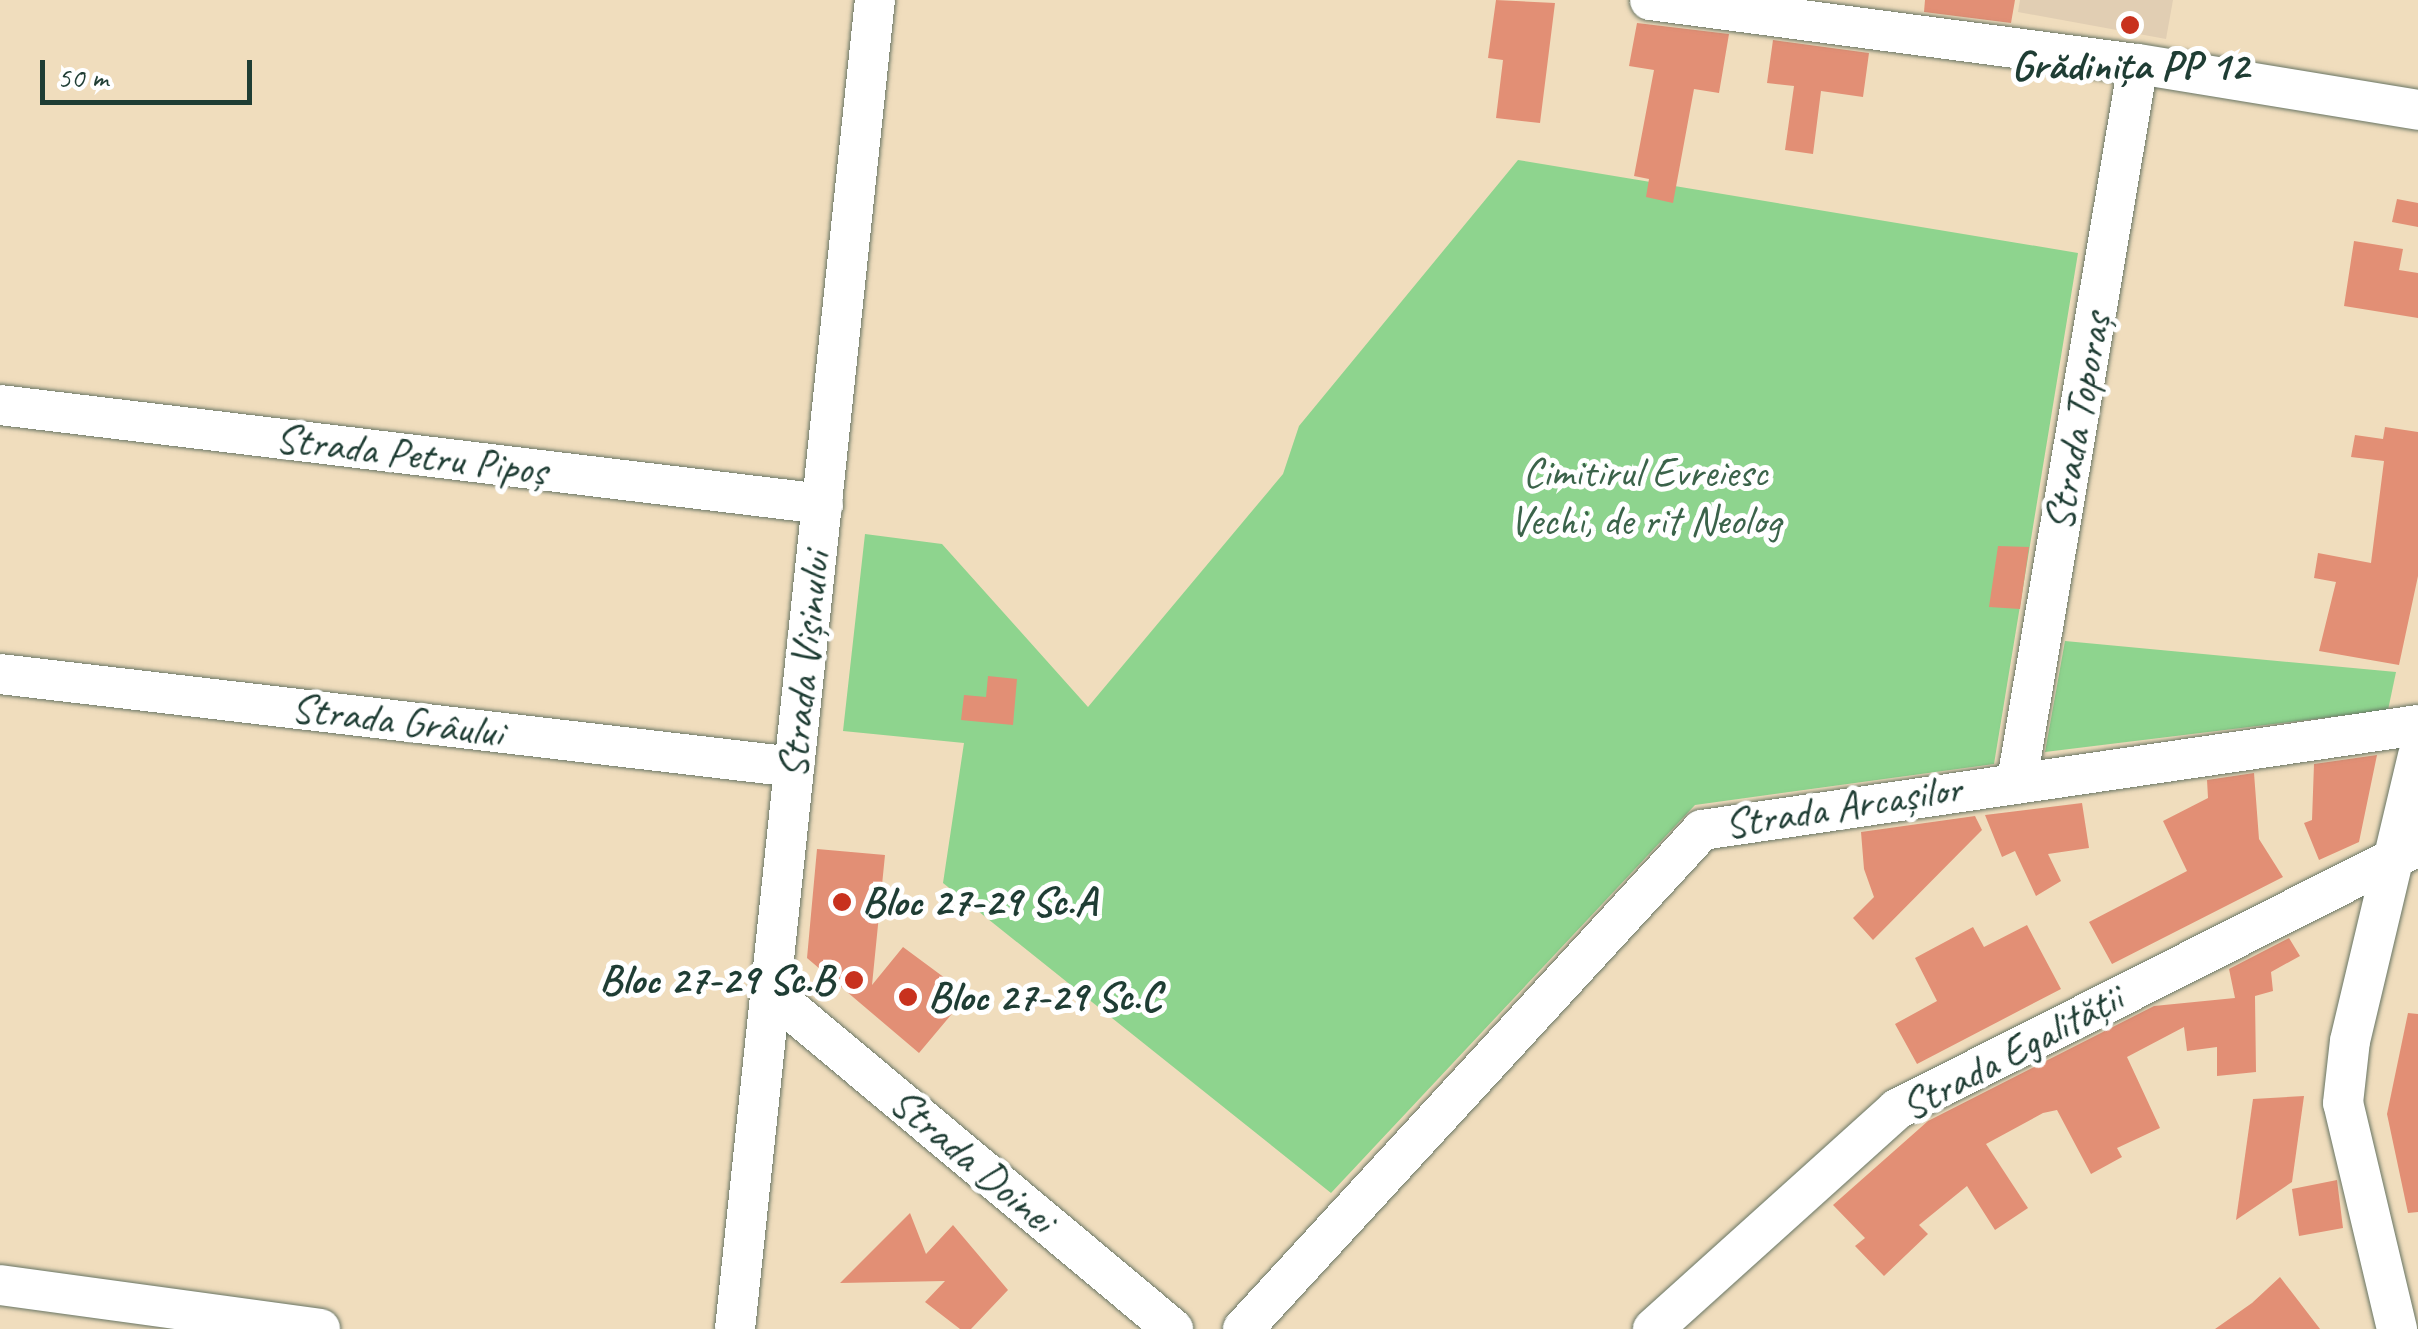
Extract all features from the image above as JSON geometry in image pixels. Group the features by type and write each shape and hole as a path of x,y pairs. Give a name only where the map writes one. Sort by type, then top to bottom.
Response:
{"street":[{"name":"Strada Vișinului","path":"735,1329 875,0"},
{"path":"1650,0 1709,3 2138,64 2418,110"},
{"name":"Strada Toporaș","path":"2017,781 2138,64"},
{"name":"Strada Petru Pipoș","path":"0,405 823,504"},
{"name":"Strada Grâului","path":"0,674 794,767"},
{"name":"Strada Arcașilor","path":"1244,1329 1702,830 2418,725"},
{"path":"2397,1329 2343,1104 2350,1041 2406,852 2418,756"},
{"name":"Strada Egalității","path":"1653,1329 1897,1110 2406,852"},
{"name":"Strada Doinei","path":"771,993 1173,1329"},
{"path":"0,1285 320,1329"}],"shaded area":[{"name":"Grădinița PP 12","path":"2020,0 2173,0 2166,39 2018,12"}],"green space":[{"name":"Cimitirul Evreiesc Vechi, de rit Neolog","path":"1518,160 2078,253 1994,764 1695,805 1331,1193 943,883 964,743 843,731 865,534 942,544 1088,707 1283,474 1299,426"},
{"path":"2065,641 2396,672 2388,710 2045,752"}],"building":[{"path":"1496,0 1555,3 1540,123 1496,118 1503,60 1488,58"},
{"path":"1925,0 2015,0 2011,23 1924,12"},
{"path":"1637,23 1729,34 1719,93 1694,89 1673,203 1646,197 1649,179 1634,176 1654,70 1629,66"},
{"path":"1773,40 1869,53 1863,97 1821,91 1813,154 1785,150 1794,86 1767,83"},
{"path":"2397,199 2418,203 2418,227 2392,222"},
{"path":"2354,241 2403,249 2399,270 2418,273 2418,318 2344,306"},
{"path":"2385,427 2418,432 2418,576 2399,665 2319,651 2336,582 2314,578 2318,553 2371,563 2384,461 2351,457 2355,435 2383,439"},
{"path":"1998,546 2029,547 2020,609 1989,607"},
{"path":"988,676 1017,679 1013,725 961,720 964,695 986,697"},
{"path":"2377,755 2359,842 2319,860 2304,823 2312,820 2314,764"},
{"path":"2254,773 2259,839 2283,877 2112,964 2089,922 2187,871 2163,821 2208,798 2207,780"},
{"path":"2082,803 2089,848 2048,854 2061,881 2036,896 2015,851 2002,857 1985,815"},
{"path":"1975,816 1982,830 1873,940 1853,918 1874,897 1864,869 1861,832"},
{"path":"817,849 885,855 872,985 903,947 953,984 947,991 961,1003 919,1053 807,958"},
{"path":"2027,925 2061,989 1917,1064 1895,1024 1937,1001 1915,958 1973,927 1984,947"},
{"path":"2289,938 2300,956 2271,972 2273,991 2255,996 2256,1072 2217,1076 2217,1047 2187,1051 2184,1027 2127,1057 2160,1128 2117,1148 2122,1157 2091,1174 2057,1110 2043,1113 1986,1144 2028,1208 1995,1230 1967,1186 1919,1225 1928,1234 1884,1276 1855,1246 1865,1238 1833,1205 1928,1121 2154,1006 2235,998 2229,969"},
{"path":"2408,1013 2418,1014 2418,1212 2408,1213 2387,1114"},
{"path":"2304,1096 2292,1182 2236,1220 2253,1099"},
{"path":"2337,1180 2343,1228 2299,1236 2292,1189"},
{"path":"910,1213 926,1254 953,1225 1008,1290 971,1329 960,1329 925,1302 945,1281 840,1283"},
{"path":"2280,1277 2320,1329 2215,1329 2252,1303"}],"place":[{"name":"Grădinița PP 12","path":"2130,25"},
{"name":"Bloc 27-29 Sc.A","path":"842,902"},
{"name":"Bloc 27-29 Sc.B","path":"854,980"},
{"name":"Bloc 27-29 Sc.C","path":"908,997"}]}
